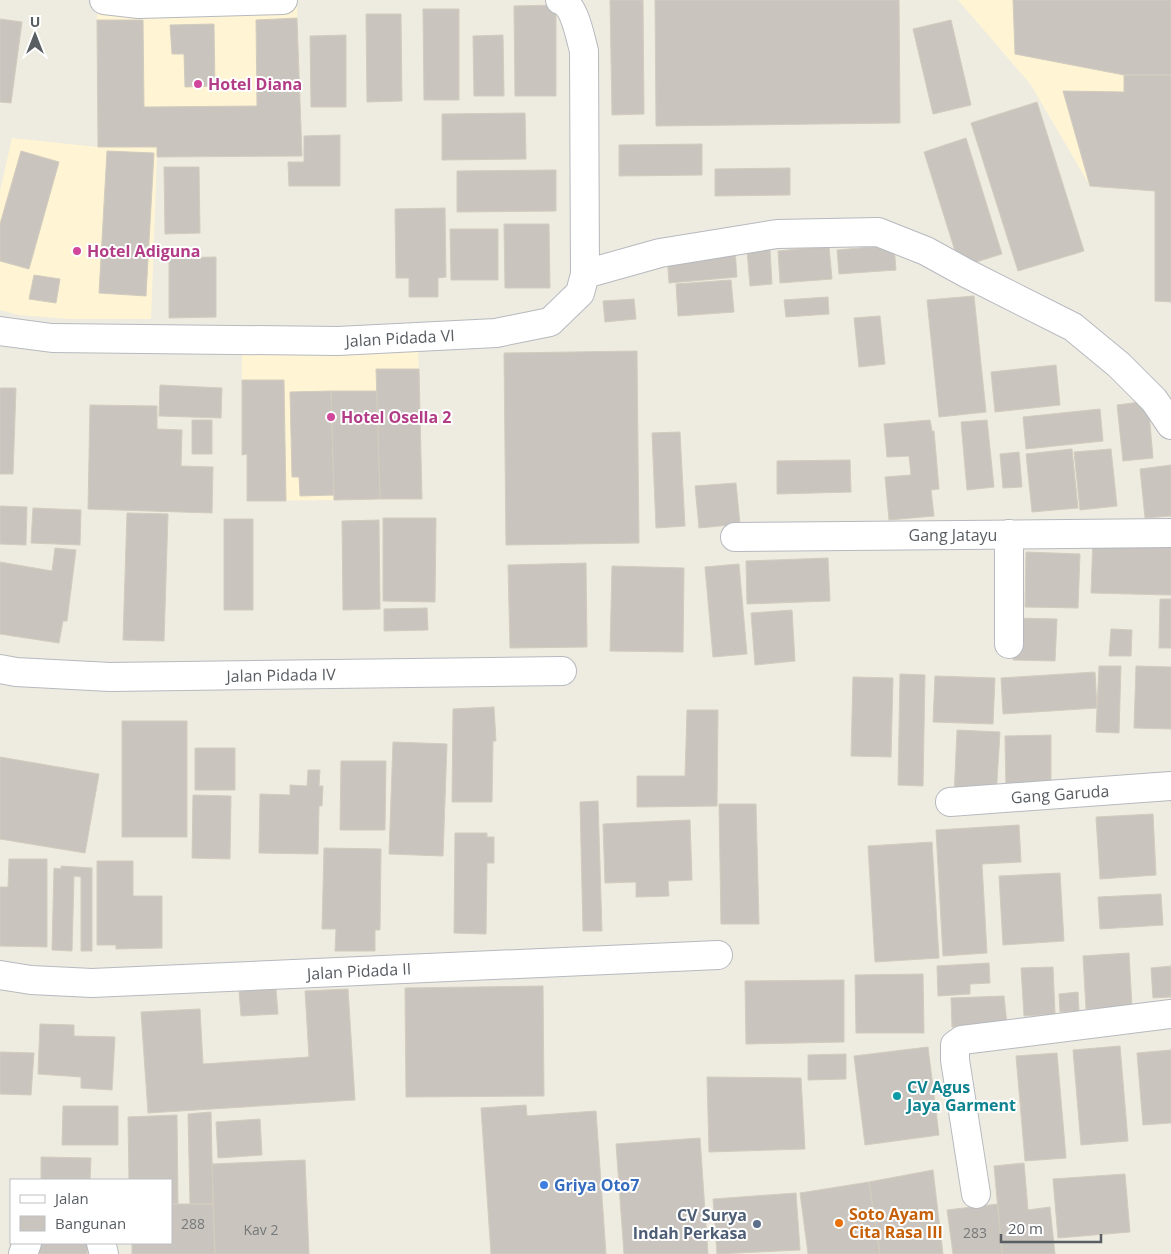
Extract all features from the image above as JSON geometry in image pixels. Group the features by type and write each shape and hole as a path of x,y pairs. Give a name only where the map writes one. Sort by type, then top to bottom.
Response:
{"street":[{"path":"104,0 139,4 283,0"},
{"name":"Jalan Pidada VI","path":"0,331 52,338 338,341 496,333 550,322 580,293 585,274 584,51 575,20 564,2 560,0"},
{"path":"585,274 660,253 777,234 878,232 926,251 1073,326 1119,365 1154,400 1171,425"},
{"name":"Gang Jatayu","path":"735,537 1171,533"},
{"path":"1009,534 1009,644"},
{"name":"Jalan Pidada IV","path":"0,669 16,672 110,677 562,671"},
{"name":"Gang Garuda","path":"950,802 1171,786"},
{"name":"Jalan Pidada II","path":"0,975 32,980 92,982 718,955"},
{"path":"976,1194 955,1060 955,1045 962,1040 1171,1014"}],"shaded area":[{"path":"958,0 1171,0 1171,302 1155,301 1155,191 1090,186 1031,85"},
{"path":"297,4 302,156 157,157 151,319 70,319 19,315 0,310 0,191 12,138 98,147 97,11 192,16 233,15"},
{"name":"Hotel Osella 2","path":"418,344 422,499 247,501 247,454 242,455 242,345"}],"building":[{"path":"610,0 643,0 644,114 612,115"},
{"path":"655,0 899,0 900,123 656,126"},
{"path":"1013,0 1171,0 1171,75 1124,75 1015,54"},
{"path":"556,5 556,96 515,96 514,6"},
{"path":"423,9 459,9 459,100 424,100"},
{"path":"366,14 401,14 402,101 367,102"},
{"name":"Hotel Diana","path":"297,18 302,156 157,157 157,147 98,147 97,20 143,20 144,107 257,106 256,20"},
{"path":"0,19 22,22 11,103 0,102"},
{"path":"951,20 971,105 933,114 913,29"},
{"path":"214,24 215,86 185,87 184,54 172,54 170,25"},
{"path":"346,35 346,107 311,107 310,36"},
{"path":"503,35 504,96 474,96 473,36"},
{"path":"1124,75 1171,75 1171,302 1155,301 1155,191 1090,186 1063,91 1124,92"},
{"path":"1037,102 1084,251 1018,271 971,123"},
{"path":"525,113 526,159 442,160 442,114"},
{"path":"340,135 340,186 289,186 288,162 304,162 304,136"},
{"path":"966,138 1002,254 960,267 924,152"},
{"path":"702,144 702,175 619,176 619,145"},
{"path":"21,151 59,162 29,269 0,261 0,224"},
{"path":"107,151 154,153 146,296 99,293"},
{"path":"164,167 199,167 200,233 165,234"},
{"path":"790,168 790,195 715,196 715,169"},
{"path":"556,170 556,211 457,212 457,171"},
{"path":"445,208 446,277 438,278 438,297 409,297 409,278 396,278 395,209"},
{"path":"504,224 549,224 550,288 505,288"},
{"path":"450,229 498,229 498,280 451,280"},
{"path":"894,245 896,270 839,274 837,250"},
{"path":"829,246 832,279 780,283 778,251"},
{"path":"735,249 737,277 669,283 667,254"},
{"path":"770,250 772,284 750,286 747,251"},
{"path":"216,257 216,317 169,318 169,258"},
{"path":"34,275 60,279 56,303 29,299"},
{"path":"731,280 734,312 678,316 676,284"},
{"path":"974,296 986,412 939,417 927,300"},
{"path":"828,297 829,314 786,317 784,300"},
{"path":"634,299 636,319 605,322 603,301"},
{"path":"880,316 885,364 859,367 854,318"},
{"path":"637,351 639,543 506,545 504,353"},
{"path":"1056,365 1060,405 995,412 991,372"},
{"path":"376,369 419,369 422,499 380,499"},
{"path":"242,380 284,380 286,501 247,501 247,454 242,455"},
{"path":"160,385 222,388 221,418 159,416"},
{"path":"0,388 16,388 13,474 0,474"},
{"path":"331,391 334,495 300,496 299,477 292,477 290,392"},
{"path":"331,391 377,391 380,499 334,500"},
{"path":"1148,401 1153,458 1123,461 1117,405"},
{"path":"90,405 157,406 157,429 182,430 181,466 213,467 212,513 88,509"},
{"path":"1100,409 1103,441 1026,449 1023,417"},
{"path":"192,420 212,420 212,454 192,454"},
{"path":"930,420 932,431 934,431 939,489 931,490 934,516 889,520 885,477 911,475 909,456 887,457 884,424"},
{"path":"987,420 994,487 967,490 961,422"},
{"path":"680,432 685,526 656,528 652,433"},
{"path":"1072,449 1078,508 1032,512 1026,454"},
{"path":"1111,449 1117,506 1080,510 1074,452"},
{"path":"1019,452 1022,487 1003,488 1000,454"},
{"path":"850,460 851,492 777,494 777,461"},
{"path":"1171,465 1171,516 1145,518 1140,469"},
{"path":"736,483 740,524 699,528 695,486"},
{"path":"0,506 27,507 26,545 0,544"},
{"path":"33,508 81,510 80,545 31,543"},
{"path":"127,513 168,514 164,641 123,640"},
{"path":"383,518 436,518 435,602 383,601"},
{"path":"224,519 253,519 253,610 224,610"},
{"path":"379,520 380,609 343,610 342,521"},
{"path":"1093,538 1171,540 1171,595 1091,593"},
{"path":"55,548 76,550 67,621 63,621 59,643 0,634 0,562 52,571"},
{"path":"1026,552 1080,554 1078,608 1025,607"},
{"path":"828,558 830,601 747,604 746,561"},
{"path":"586,563 587,647 510,648 508,565"},
{"path":"739,564 747,654 713,657 705,567"},
{"path":"612,566 684,568 683,652 610,651"},
{"path":"1160,599 1171,599 1171,648 1159,648"},
{"path":"427,608 428,630 384,631 384,609"},
{"path":"792,610 795,661 755,665 751,613"},
{"path":"1014,618 1057,619 1055,661 1013,660"},
{"path":"1111,629 1132,630 1131,656 1109,656"},
{"path":"1099,666 1121,666 1119,733 1096,732"},
{"path":"1136,666 1171,667 1171,729 1134,728"},
{"path":"1095,672 1097,708 1003,714 1001,678"},
{"path":"900,674 925,675 923,786 898,785"},
{"path":"935,676 995,678 993,724 933,722"},
{"path":"853,677 893,678 891,757 851,756"},
{"path":"494,707 496,741 493,741 492,802 452,802 453,709"},
{"path":"687,710 718,710 717,806 637,807 637,776 685,776"},
{"path":"122,721 187,721 187,837 122,837"},
{"path":"957,730 1000,732 996,798 954,796"},
{"path":"1051,735 1051,791 1006,791 1005,736"},
{"path":"393,742 447,744 443,856 389,854"},
{"path":"195,748 235,748 235,790 195,790"},
{"path":"0,757 99,774 85,853 0,839"},
{"path":"341,761 386,761 385,830 340,830"},
{"path":"308,770 320,770 319,786 323,786 322,806 319,806 318,854 259,853 260,794 290,795 290,785 307,786"},
{"path":"193,795 231,796 230,859 192,858"},
{"path":"598,801 602,931 583,931 580,802"},
{"path":"719,804 756,804 759,924 721,924"},
{"path":"1153,814 1156,875 1100,879 1096,817"},
{"path":"690,820 692,880 668,881 669,896 636,897 636,882 605,883 603,824"},
{"path":"1019,825 1021,862 982,864 987,953 943,956 936,830"},
{"path":"455,833 487,833 487,837 494,837 494,863 487,863 486,934 454,933"},
{"path":"932,842 939,958 875,962 868,846"},
{"path":"324,848 381,849 380,930 375,930 375,951 335,951 336,929 322,929"},
{"path":"9,859 47,859 47,947 0,946 0,887 8,887"},
{"path":"97,861 133,861 133,896 162,896 162,948 116,949 116,945 97,945"},
{"path":"61,866 92,868 92,951 81,951 81,877 74,876 72,951 52,950 54,868 61,869"},
{"path":"1060,873 1064,941 1003,945 999,876"},
{"path":"1161,894 1163,925 1100,929 1098,897"},
{"path":"1129,953 1132,1007 1086,1009 1083,956"},
{"path":"989,963 990,983 970,984 970,994 938,996 937,966"},
{"path":"1171,966 1171,997 1153,998 1151,968"},
{"path":"1053,967 1055,1014 1024,1016 1021,968"},
{"path":"923,974 924,1033 856,1033 855,975"},
{"path":"844,980 844,1042 746,1044 745,981"},
{"path":"543,986 544,1096 406,1097 405,988"},
{"path":"276,989 278,1014 241,1016 239,991"},
{"path":"348,989 355,1100 148,1113 141,1012 200,1009 203,1064 309,1057 305,991"},
{"path":"1078,992 1079,1011 1060,1012 1059,994"},
{"path":"1004,996 1007,1024 952,1027 951,998"},
{"path":"40,1024 74,1025 74,1036 115,1037 112,1090 81,1088 81,1077 38,1074"},
{"path":"1120,1046 1128,1141 1081,1145 1073,1050"},
{"name":"CV Agus Jaya Garment","path":"928,1047 939,1135 865,1145 854,1056"},
{"path":"1171,1050 1171,1123 1143,1125 1137,1053"},
{"path":"0,1052 34,1053 31,1095 0,1094"},
{"path":"1057,1053 1066,1158 1025,1161 1016,1056"},
{"path":"846,1054 846,1079 808,1080 808,1055"},
{"path":"707,1077 801,1078 805,1149 709,1152"},
{"name":"Griya Oto7","path":"526,1105 527,1116 596,1111 606,1254 491,1254 481,1108"},
{"path":"63,1106 118,1106 118,1145 62,1145"},
{"path":"211,1112 213,1204 190,1204 188,1114"},
{"path":"177,1115 178,1204 172,1204 172,1179 129,1179 128,1117"},
{"path":"260,1119 262,1155 218,1158 216,1122"},
{"path":"700,1138 708,1254 624,1254 616,1144"},
{"path":"41,1157 91,1158 90,1179 41,1179"},
{"path":"305,1160 309,1254 215,1254 212,1164"},
{"path":"1024,1163 1028,1210 1050,1207 1055,1254 1002,1254 994,1166"},
{"path":"933,1170 943,1254 880,1254 869,1182"},
{"path":"1125,1174 1130,1232 1058,1238 1053,1179"},
{"name":"Soto Ayam Cita Rasa III","path":"869,1182 880,1254 808,1254 800,1193"},
{"name":"CV Surya Indah Perkasa","path":"796,1193 800,1250 717,1254 713,1199"},
{"path":"172,1204 213,1204 215,1254 132,1254 132,1244 172,1244"},
{"path":"998,1204 1002,1254 953,1254 947,1210"},
{"path":"38,1244 88,1244 87,1254 38,1254"}],"place":[{"name":"Hotel Diana","path":"198,84"},
{"name":"Hotel Adiguna","path":"77,251"},
{"name":"Hotel Osella 2","path":"331,417"},
{"name":"CV Agus Jaya Garment","path":"897,1096"},
{"name":"Griya Oto7","path":"544,1185"},
{"name":"Soto Ayam Cita Rasa III","path":"839,1223"},
{"name":"CV Surya Indah Perkasa","path":"757,1224"}]}
